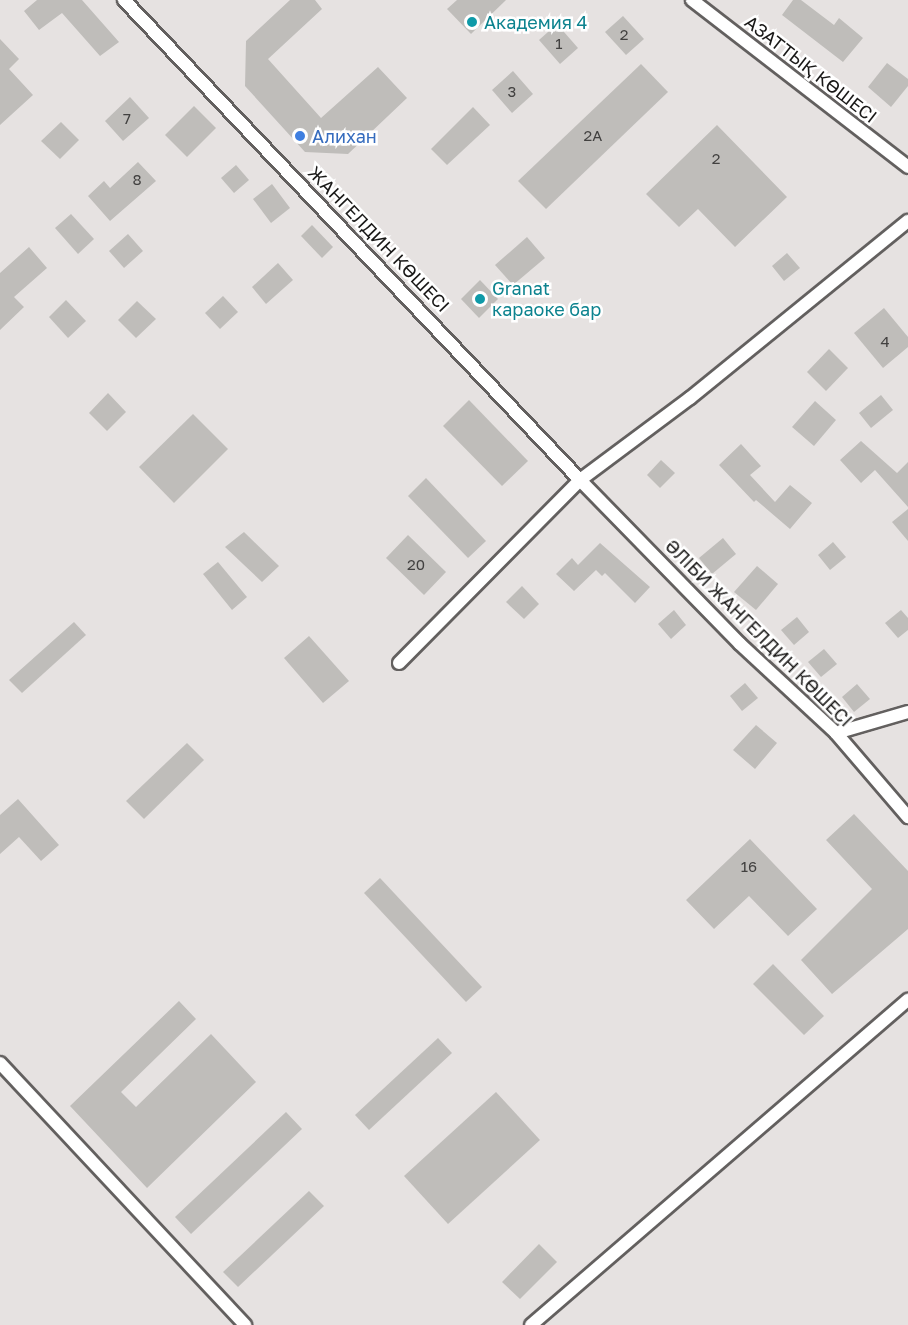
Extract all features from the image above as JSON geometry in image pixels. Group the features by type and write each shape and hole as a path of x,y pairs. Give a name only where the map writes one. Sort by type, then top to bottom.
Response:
{"street":[{"name":"ЖАНГЕЛДИН КӨШЕСІ","path":"124,0 580,480"},
{"name":"АЗАТТЫҚ КӨШЕСІ","path":"692,0 908,167"},
{"path":"399,663 580,480 690,398 908,221"},
{"name":"ӘЛІБИ ЖАНГЕЛДИН КӨШЕСІ","path":"580,480 740,644 836,733 908,817"},
{"path":"836,733 908,712"},
{"path":"531,1325 908,1000"},
{"path":"0,1063 245,1325"}],"building":[{"path":"37,0 82,0 119,42 100,56 62,13 39,30 24,11"},
{"path":"290,0 315,0 322,9 268,59 321,118 378,67 407,98 348,154 305,152 245,86 246,41"},
{"name":"Академия 4","path":"457,0 506,0 471,34 447,9"},
{"path":"793,0 801,0 834,25 839,18 863,38 843,62 782,15"},
{"path":"623,16 644,39 626,55 605,32"},
{"path":"557,24 578,48 560,64 539,40"},
{"path":"0,39 19,59 9,69 33,95 0,125"},
{"path":"887,63 908,79 908,86 891,107 868,87"},
{"path":"641,64 668,92 546,209 518,181"},
{"path":"513,71 533,94 512,113 492,90"},
{"path":"130,97 149,118 123,141 105,121"},
{"path":"194,106 216,128 187,157 165,135"},
{"path":"473,107 490,125 447,165 431,149"},
{"path":"61,122 79,140 60,159 41,141"},
{"path":"717,125 787,197 735,247 698,209 679,227 646,194"},
{"path":"138,162 156,181 110,221 88,196 104,181 110,188"},
{"path":"236,165 249,180 234,193 221,178"},
{"path":"272,184 290,208 271,223 253,199"},
{"path":"71,214 94,239 78,254 55,228"},
{"path":"312,225 333,247 322,258 301,236"},
{"path":"128,234 143,251 124,268 109,251"},
{"path":"527,237 545,258 513,285 495,265"},
{"path":"29,247 47,268 14,297 24,307 0,330 0,273"},
{"path":"787,253 800,268 784,281 772,266"},
{"path":"278,263 293,280 266,304 252,287"},
{"name":"Granat караоке бар","path":"480,280 498,299 479,318 461,299"},
{"path":"223,296 238,312 220,329 205,313"},
{"path":"66,300 86,321 68,338 49,317"},
{"path":"137,301 156,319 136,338 118,320"},
{"path":"884,308 908,337 908,347 883,368 854,333"},
{"path":"829,349 848,368 826,391 807,372"},
{"path":"108,393 126,412 107,431 89,413"},
{"path":"881,395 893,410 871,428 859,413"},
{"path":"469,400 528,461 502,486 443,426"},
{"path":"815,401 836,420 814,446 792,427"},
{"path":"193,414 228,449 174,503 139,467"},
{"path":"861,441 897,473 908,462 908,507 875,470 861,483 840,460"},
{"path":"741,444 761,466 750,475 775,502 790,485 812,503 790,529 756,500 754,502 719,465"},
{"path":"661,460 675,473 660,488 647,475"},
{"path":"426,478 486,541 468,558 408,496"},
{"path":"908,509 908,541 892,522"},
{"path":"244,532 279,566 262,582 225,547"},
{"path":"408,535 446,572 424,595 386,558"},
{"path":"723,538 736,554 712,574 699,558"},
{"path":"833,542 846,557 830,570 818,555"},
{"path":"600,543 650,587 635,603 605,573 602,576 596,570 574,591 556,574 572,558 578,565"},
{"path":"218,562 247,597 232,610 203,574"},
{"path":"757,566 778,584 756,610 734,592"},
{"path":"522,586 539,604 524,619 506,602"},
{"path":"674,610 686,625 671,639 658,624"},
{"path":"901,610 908,618 908,630 898,638 885,623"},
{"path":"797,617 809,632 794,645 781,630"},
{"path":"74,622 86,635 22,693 9,680"},
{"path":"309,636 349,681 323,703 284,658"},
{"path":"824,649 837,664 821,677 808,662"},
{"path":"745,683 758,698 742,711 730,696"},
{"path":"857,684 870,699 854,712 842,697"},
{"path":"756,725 777,743 755,769 733,750"},
{"path":"187,743 204,760 144,819 126,801"},
{"path":"18,799 59,845 41,861 19,837 0,854 0,815"},
{"path":"854,814 908,871 908,929 832,994 801,960 872,889 826,840"},
{"path":"750,839 817,909 788,936 749,896 714,929 686,900"},
{"path":"380,878 482,987 466,1002 364,893"},
{"path":"773,964 824,1016 804,1035 753,984"},
{"path":"179,1001 196,1019 121,1092 136,1107 211,1034 256,1082 147,1188 70,1106"},
{"path":"438,1038 452,1053 369,1130 355,1115"},
{"path":"496,1092 540,1140 448,1224 404,1176"},
{"path":"286,1112 302,1129 191,1234 175,1217"},
{"path":"309,1191 324,1206 238,1287 223,1272"},
{"path":"539,1244 557,1262 520,1299 502,1282"}],"place":[{"name":"Академия 4","path":"472,22"},
{"name":"Алихан","path":"300,136"},
{"name":"Granat караоке бар","path":"480,299"}]}
